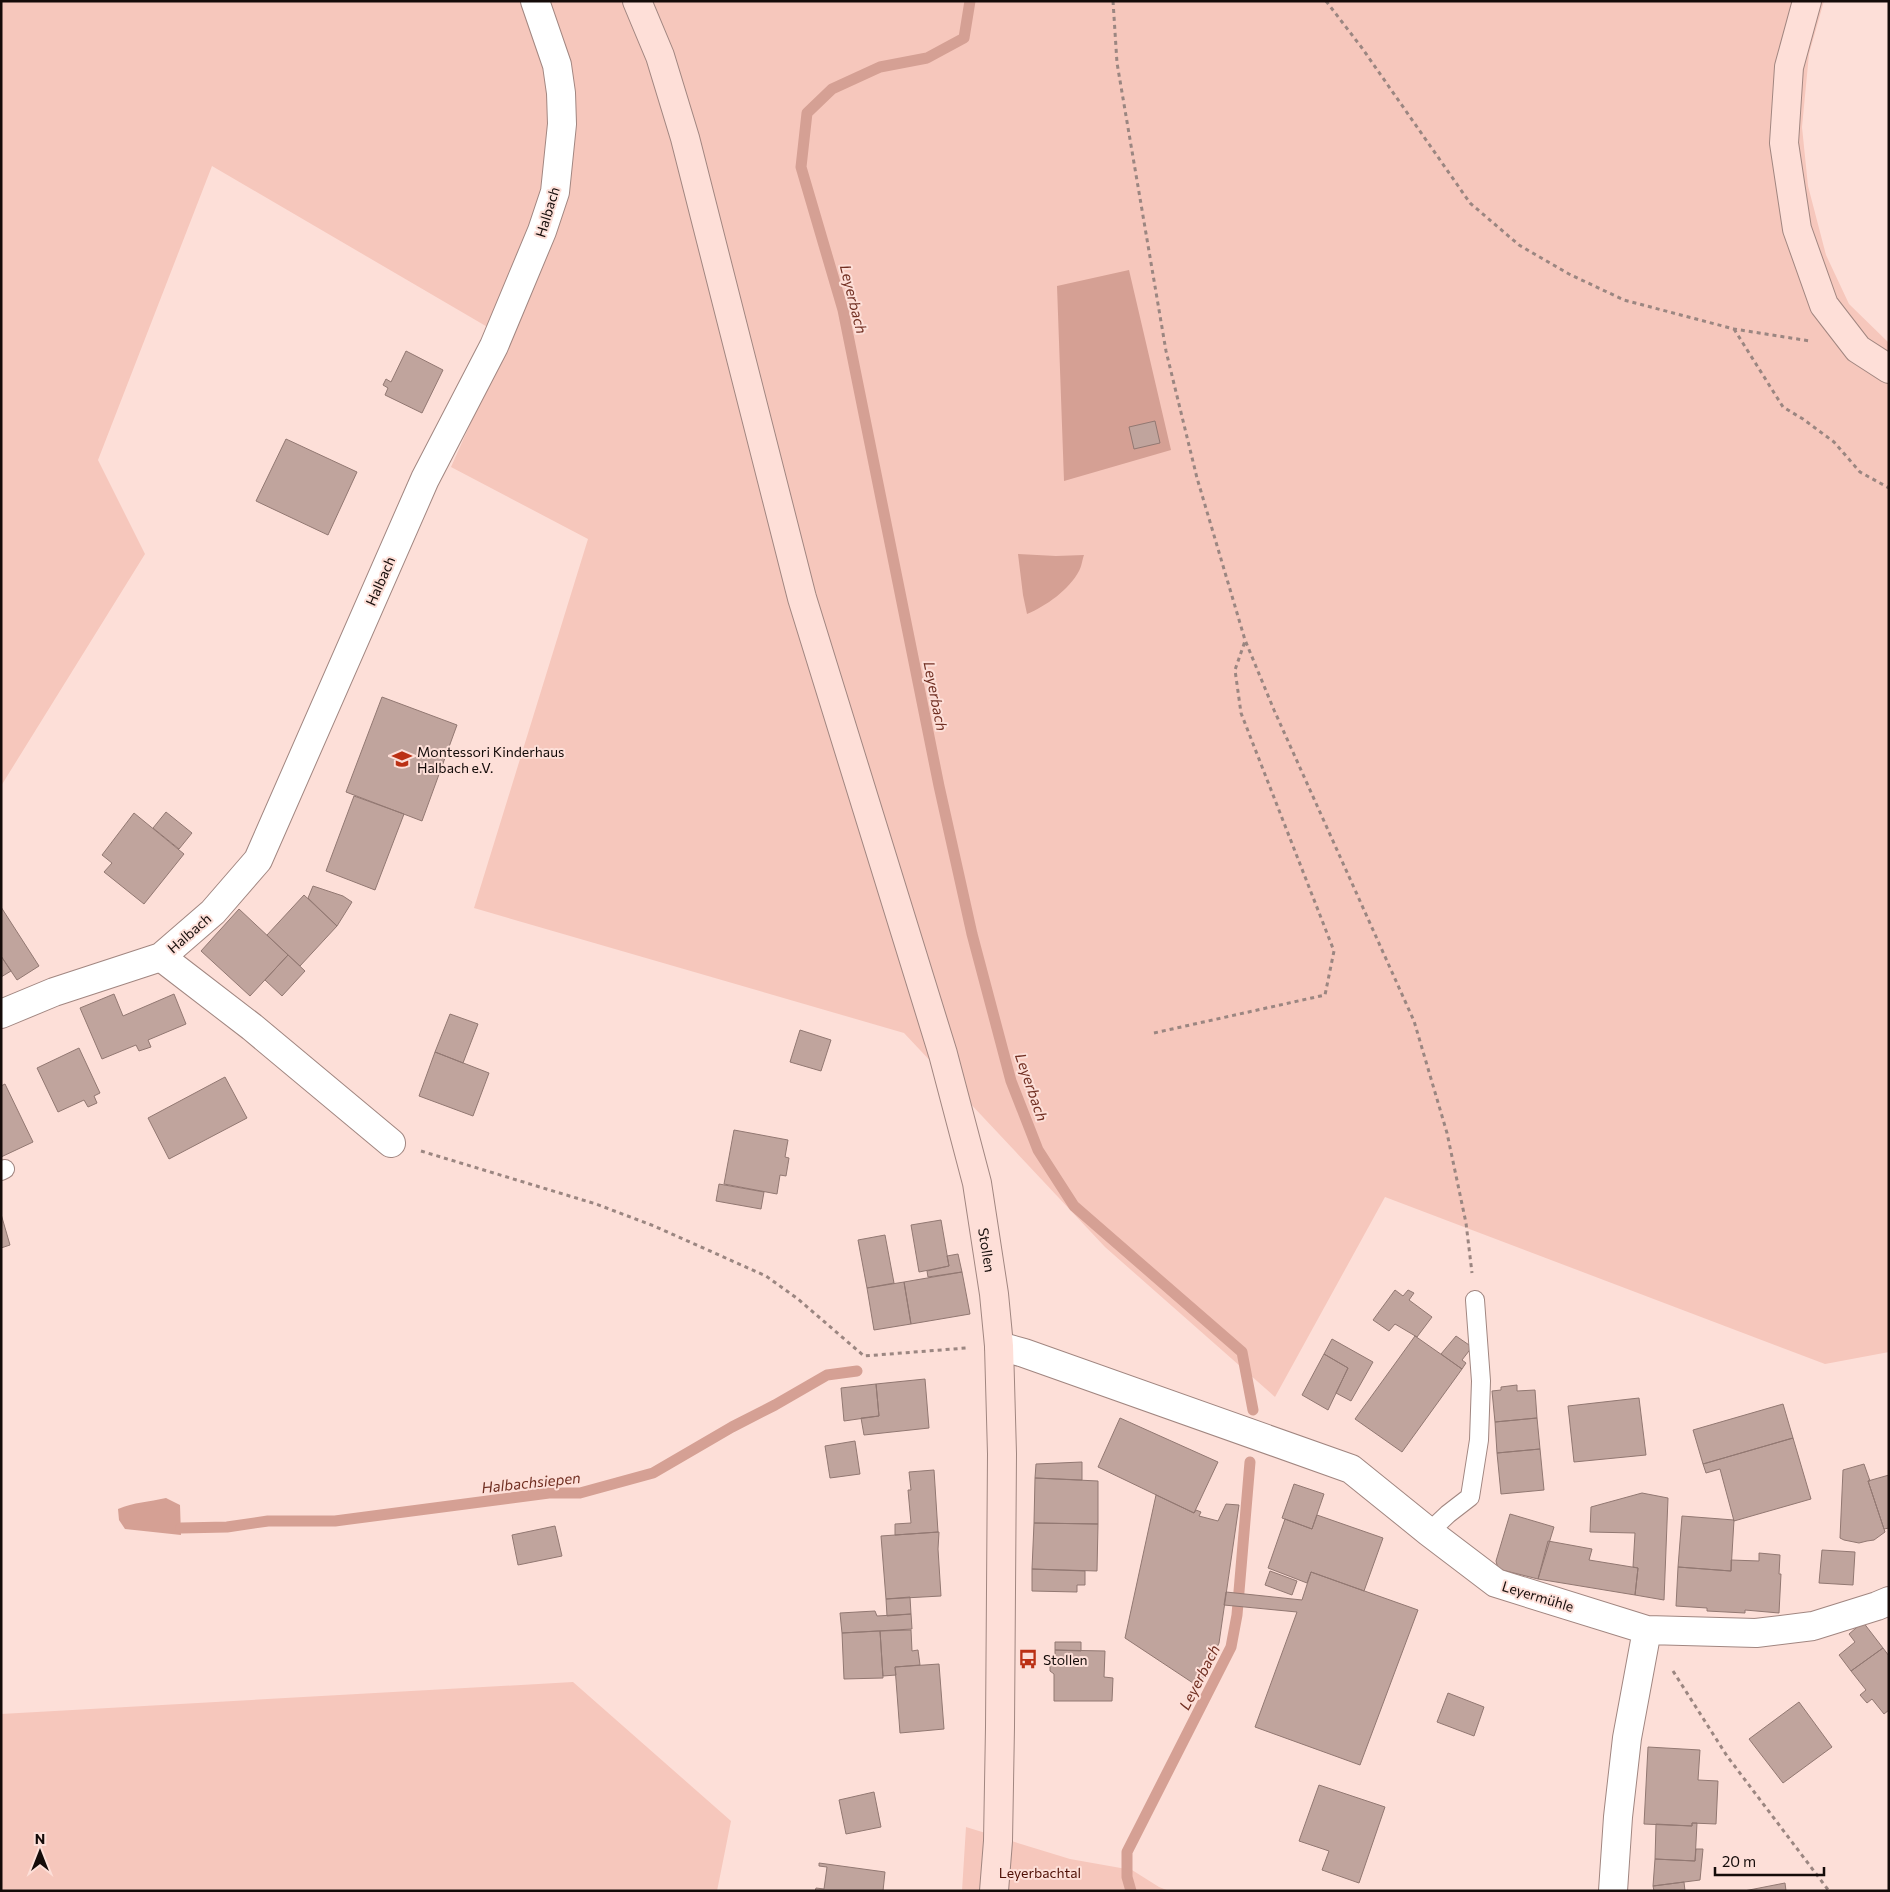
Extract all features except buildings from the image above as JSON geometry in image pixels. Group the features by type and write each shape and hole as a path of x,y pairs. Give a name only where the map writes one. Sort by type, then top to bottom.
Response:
{"main road":[{"name":"Stollen","path":"637,1 660,56 685,138 802,598 943,1054 977,1183 994,1294 999,1346 1003,1510 998,1831 994,1891"},
{"path":"1807,1 1789,67 1784,142 1797,229 1824,305 1858,349 1889,370"}],"street":[{"name":"Halbach","path":"1,1014 54,992 161,957 212,912 258,860 425,479 494,346 542,231 555,192 561,93 557,65 536,6"},
{"path":"161,957 252,1027 391,1143"},
{"name":"Leyermühle","path":"999,1346 1024,1353 1351,1469 1496,1583 1648,1630 1756,1633 1813,1626 1889,1601"},
{"path":"1613,1891 1618,1817 1627,1738 1648,1630"}],"lane":[{"path":"1429,1532 1470,1497 1479,1440 1481,1381 1476,1300"}],"path":[{"path":"1113,1 1117,63 1166,351 1197,478 1246,640 1274,710 1414,1020 1447,1133 1466,1223 1476,1300"},
{"path":"1326,1 1362,48 1470,203 1518,244 1569,274 1624,300 1734,329 1813,342 1820,332 1836,320"},
{"path":"1734,329 1783,407 1804,419 1834,442 1860,472 1889,488"},
{"path":"1154,1033 1325,995 1334,951 1241,713 1235,670 1246,640"},
{"path":"391,1143 596,1204 654,1226 766,1276 798,1299 864,1356 999,1346"},
{"path":"1648,1630 1727,1756 1829,1891"}],"green space":[{"path":"1,1 1824,1 1809,54 1802,127 1808,186 1826,255 1849,304 1889,343 1889,1352 1825,1364 1385,1197 1275,1397 1105,1247 904,1033 474,908 588,539 451,467 508,339 212,166 98,460 145,554 1,786"},
{"path":"573,1682 731,1821 717,1891 1,1891 1,1714"},
{"name":"Leyerbachtal","path":"966,1827 1070,1859 1132,1870 1169,1891 962,1891"}],"shaded area":[{"path":"1129,270 1171,450 1064,481 1057,286"},
{"path":"1018,554 1084,555 1080,569 1069,585 1042,607 1027,614"},
{"path":"166,1498 180,1505 181,1535 125,1529 119,1520 118,1509 136,1503"}],"waterway":[{"name":"Leyerbach","path":"970,1 964,38 927,58 880,67 832,89 807,113 801,167 843,310 939,786 972,934 1011,1081 1038,1150 1074,1206 1242,1352 1253,1410"},
{"name":"Halbachsiepen","path":"181,1528 227,1527 268,1521 335,1521 549,1493 580,1493 653,1473 827,1375 857,1371"},
{"name":"Leyerbach","path":"1131,1891 1127,1877 1127,1852 1231,1647 1237,1615 1250,1462"}],"place":[{"name":"Montessori Kinderhaus Halbach e.V.","path":"402,759"},
{"name":"Stollen","path":"1028,1659"}]}
